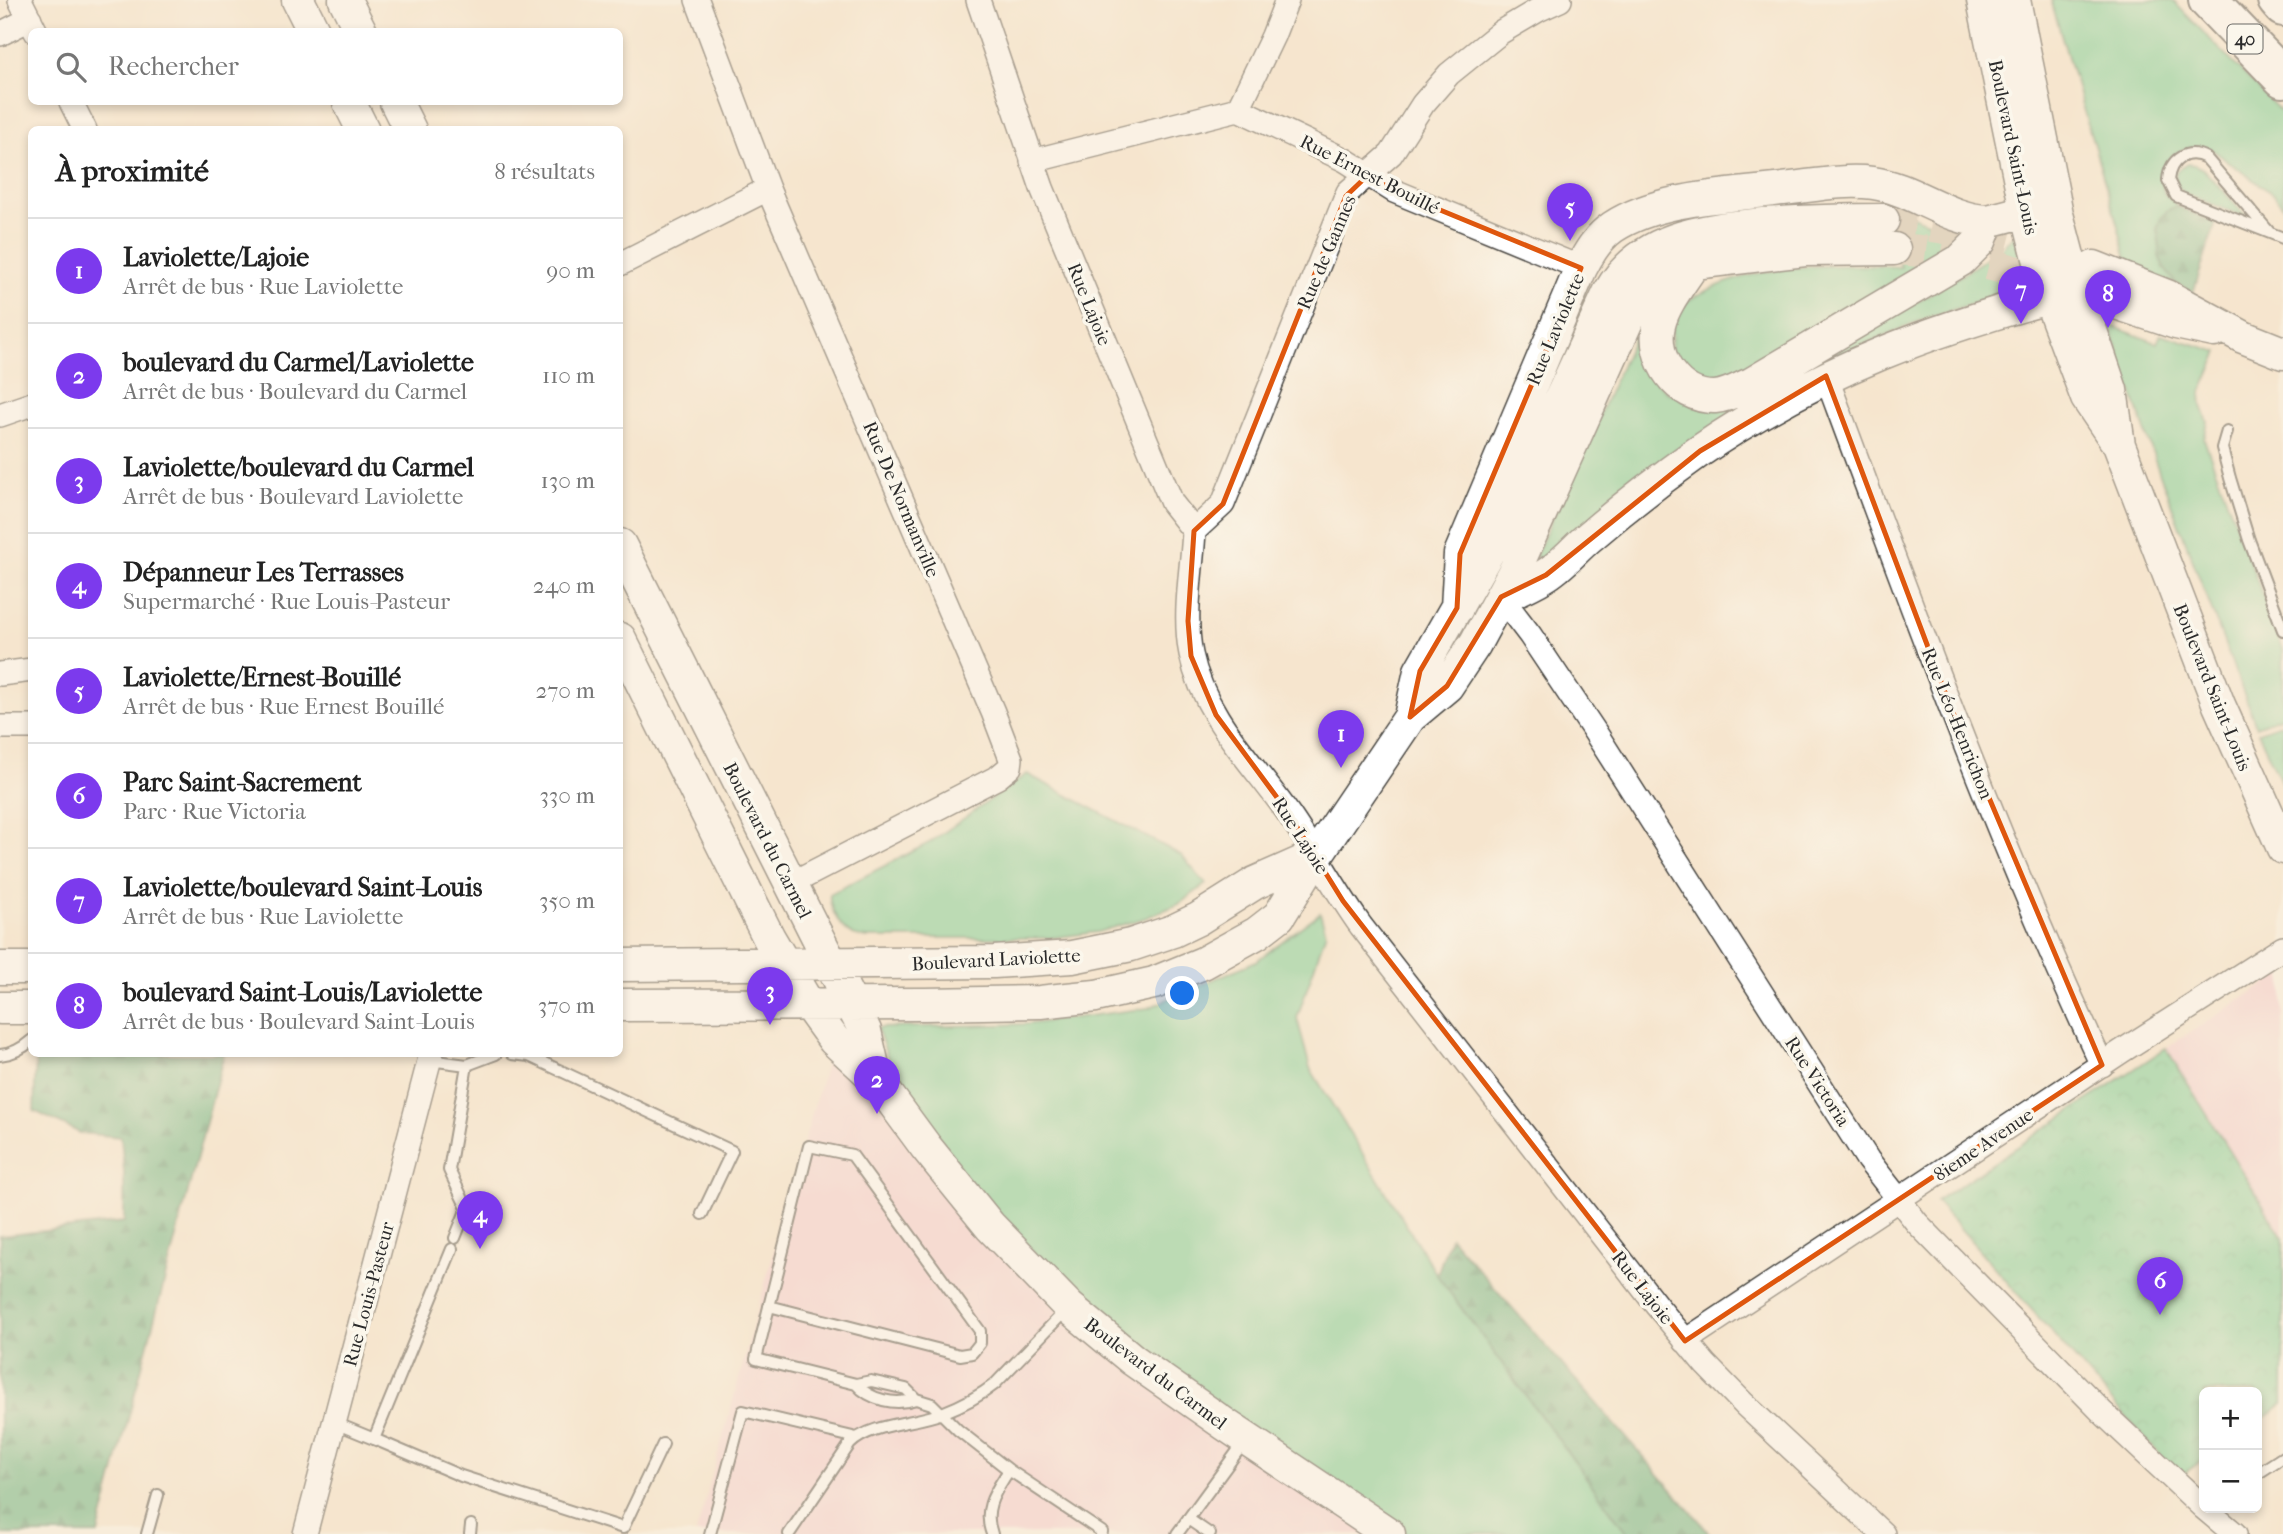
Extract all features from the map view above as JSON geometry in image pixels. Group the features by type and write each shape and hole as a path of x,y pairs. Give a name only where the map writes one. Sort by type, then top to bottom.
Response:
{"highway":[{"name":"40","path":"2208,0 2283,78"},
{"name":"40","path":"2277,0 2283,7"}],"street":[{"path":"298,0 312,28"},
{"path":"345,0 359,28"},
{"name":"Rue De Normanville","path":"697,0 768,189 1011,759 1010,767 998,777 790,884"},
{"name":"Rue Lajoie","path":"978,0 1032,162 1172,503 1194,531 1188,621 1190,647 1196,673 1216,715 1287,811 1361,926 1685,1341 1737,1397 1883,1534"},
{"path":"1032,162 1238,109 1287,0"},
{"name":"Rue de Gannes","path":"1194,531 1223,504 1346,196 1391,154 1417,112 1449,74 1501,32 1560,0"},
{"name":"Boulevard Saint-Louis","path":"1983,0 2040,207 2081,288 2111,390 2119,445 2219,705 2283,848"},
{"name":"Boulevard Saint-Louis","path":"2014,0 2040,207"},
{"path":"0,34 29,17"},
{"path":"72,105 83,126"},
{"path":"350,105 361,126"},
{"path":"398,105 408,126"},
{"name":"Rue Ernest Bouillé","path":"1238,109 1345,160 1394,191 1581,268"},
{"name":"Rue Laviolette","path":"1457,608 1460,554 1581,268 1604,234 1639,214 1666,206 1845,183 1874,183 1962,217 1988,221"},
{"path":"623,262 768,189"},
{"path":"1694,263 1662,314 1658,330 1659,349 1664,366 1683,387 1702,395 1723,396 1758,379 1961,260 1980,241 1988,221 2040,207"},
{"name":"Rue Laviolette","path":"1410,717 1420,671 1499,533 1609,293 1619,277 1633,263 1666,242 1698,232 1816,220 1883,220"},
{"name":"Rue Laviolette","path":"1316,856 1410,717 1447,686 1475,644 1516,568 1630,312 1657,279 1672,270 1694,263 1805,250 1894,249"},
{"path":"1501,597 1546,575 1615,515 1700,451 1765,409 1826,376 1926,335 2081,288 2176,323 2243,337 2283,353"},
{"name":"Rue Léo-Henrichon","path":"1826,376 1949,703 2055,965 2102,1065"},
{"path":"0,415 28,405"},
{"name":"Boulevard du Carmel","path":"623,551 865,1031 876,1079"},
{"name":"Rue Victoria","path":"1501,597 1595,732 1868,1160 1898,1200 1917,1223 2104,1413 2199,1501"},
{"path":"623,618 650,605"},
{"name":"Boulevard du Carmel","path":"623,645 782,963 834,1041 876,1079 989,1226 1069,1307 1132,1360 1389,1534"},
{"path":"0,674 28,670"},
{"path":"0,727 28,727"},
{"name":"Boulevard Laviolette","path":"623,965 994,962 1102,953 1173,931 1198,919 1255,883 1316,856"},
{"name":"Boulevard Laviolette","path":"623,1005 1040,1002 1096,996 1181,973 1230,949 1275,920 1316,856"},
{"name":"8ieme Avenue","path":"1685,1341 2283,948"},
{"path":"0,968 28,968"},
{"path":"0,1008 28,1008"},
{"name":"Rue Louis-Pasteur","path":"305,1534 430,1057"},
{"name":"Rue Victoria","path":"2212,1513 2235,1534"}],"lane":[{"path":"2270,233 2206,158 2188,154 2177,159 2172,165 2168,180 2176,196 2270,233 2283,238"},
{"path":"2227,431 2222,448 2240,513 2283,630"},
{"path":"0,1055 9,1055 28,1044"},
{"path":"430,1057 467,1065 488,1057"},
{"path":"531,1057 732,1151 702,1214"},
{"path":"374,1439 467,1208 449,1170 467,1065"},
{"path":"769,1306 960,1355 972,1353 980,1343 979,1331 852,1156 809,1146 769,1306 756,1359 856,1384 871,1381 906,1389 915,1399 932,1404 958,1430 1009,1470 1101,1533"},
{"path":"789,1534 850,1444 857,1438 942,1413 984,1392 995,1384 1069,1307"},
{"path":"710,1534 743,1411 857,1438"},
{"path":"335,1423 461,1476 623,1528 663,1444"},
{"path":"1177,1534 1246,1439"},
{"path":"2262,1471 2283,1457"},
{"path":"992,1534 988,1507 1009,1470"},
{"path":"147,1534 158,1495"},
{"path":"1188,1519 1210,1534"}],"highlighted area":[{"path":"1368,175 1394,191 1581,268 1460,554 1457,608 1420,671 1410,717 1447,686 1501,597 1546,575 1700,451 1826,376 1949,703 2102,1065 1685,1341 1343,901 1287,811 1216,715 1191,656 1188,621 1194,531 1223,504 1346,196"}],"shaded area":[{"path":"2283,973 2283,1238 2166,1048"},
{"path":"829,1052 1382,1534 696,1534"}],"green space":[{"path":"2051,0 2172,0 2283,114 2283,206 2274,195 2211,149 2197,147 2183,150 2166,163 2162,176 2164,193 2179,207 2170,209 2157,229 2164,265 2177,285 2125,263 2127,259 2117,223"},
{"path":"2187,164 2203,169 2248,218 2183,193 2176,183 2175,175 2176,171"},
{"path":"1888,206 1950,231 1957,238 1957,244 1722,383 1695,382 1671,352 1675,315 1680,307 1704,292 1728,282 1801,267 1901,267 1883,220"},
{"path":"2179,207 2216,223 2193,293 2177,285 2159,256 2157,229 2161,217 2170,209"},
{"path":"2014,234 2026,276 2019,285 2020,288 1922,320 1852,348 1787,380 1963,274 2002,248"},
{"path":"1640,324 1645,325 1642,343 1647,368 1668,393 1745,404 1543,561 1535,557"},
{"path":"2109,325 2157,343 2161,334 2219,352 2201,393 2208,422 2204,439 2283,650 2283,716 2256,726 2159,472"},
{"path":"2283,723 2283,786 2258,732"},
{"path":"1027,774 1181,855 1206,884 1179,904 1145,918 1098,932 1051,938 868,938 853,935 843,927 833,910 830,894 929,843"},
{"path":"1320,913 1326,932 1297,1018 1310,1068 1437,1275 1628,1534 1400,1534 1092,1316 910,1118 877,1028 1029,1024 1148,1008 1256,961"},
{"path":"2166,1048 2283,1238 2283,1404 2262,1419 2262,1387 2199,1387 2199,1463 2179,1477 1936,1201"},
{"path":"36,1057 223,1057 98,1534 0,1534 0,1236 124,1222 121,1137 80,1133 34,1111"},
{"path":"1450,1237 1711,1534 1628,1534 1437,1275"}],"tunnel":[{"path":"1883,220 1972,233 2060,256"},
{"path":"1894,249 1960,257 2067,287"}],"place":[{"name":"Laviolette/Ernest-Bouillé","path":"1570,241"},
{"name":"Laviolette/boulevard Saint-Louis","path":"2021,324"},
{"name":"boulevard Saint-Louis/Laviolette","path":"2108,328"},
{"name":"Laviolette/Lajoie","path":"1341,768"},
{"name":"Laviolette/boulevard du Carmel","path":"770,1025"},
{"name":"boulevard du Carmel/Laviolette","path":"877,1114"},
{"name":"Dépanneur Les Terrasses","path":"480,1249"},
{"name":"Parc Saint-Sacrement","path":"2160,1315"}]}
